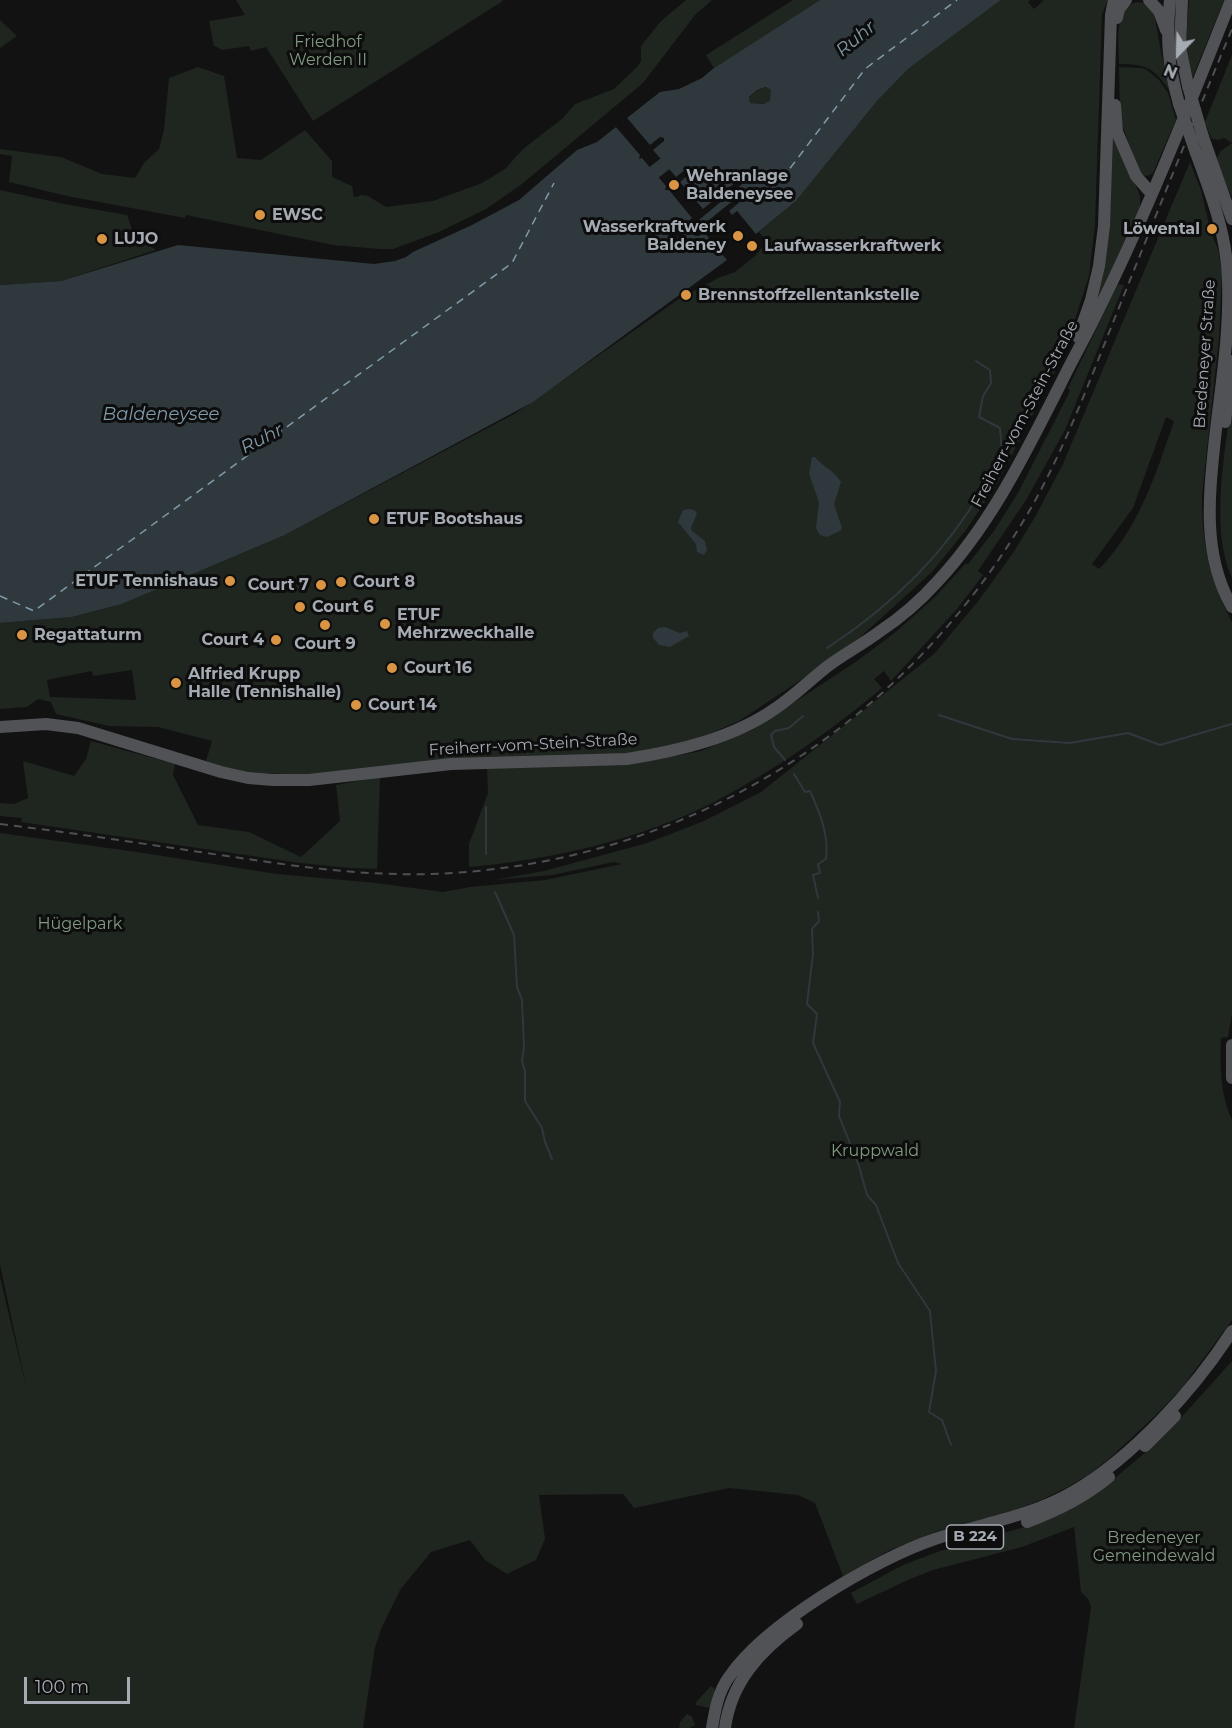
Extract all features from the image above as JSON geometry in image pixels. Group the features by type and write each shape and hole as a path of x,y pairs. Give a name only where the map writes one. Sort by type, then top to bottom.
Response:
{"main road":[{"path":"1070,365 1091,300 1104,226 1111,15 1114,0"},
{"path":"1126,0 1119,9 1117,18 1116,123 1136,176 1151,193"},
{"path":"1149,0 1159,11 1167,33"},
{"name":"Bredeneyer Straße","path":"1170,0 1167,33 1170,68 1179,104 1220,226 1227,259 1227,328 1209,515 1214,561 1220,583 1232,607"},
{"path":"1182,0 1180,47 1188,86 1232,219"},
{"name":"Freiherr-vom-Stein-Straße","path":"0,728 46,724 78,728 221,772 248,778 309,780 451,764 627,759 656,755 713,739 759,720 778,708 829,665 909,609 936,584 963,552 1003,494 1097,315 1151,193 1231,0"},
{"name":"Bredeneyer Straße","path":"1232,361 1217,516 1222,559 1232,588"},
{"path":"1232,1046 1232,1078"},
{"name":"B 224","path":"712,1728 718,1700 729,1677 747,1655 784,1624 840,1586 910,1549 936,1539 1017,1517 1044,1506 1092,1480 1114,1463 1182,1398 1232,1331"},
{"name":"B 224","path":"725,1728 730,1703 744,1674 789,1630 844,1592 914,1556 939,1546 1018,1525 1047,1514 1097,1487 1164,1429 1188,1403 1232,1344"}],"green space":[{"name":"Friedhof Werden II","path":"236,0 503,1 313,121 266,47 251,51 249,46 223,50 214,46 209,21 245,15"},
{"path":"686,0 712,0 695,15 643,83 522,184 486,209 439,232 393,249 333,245 186,215 185,218 67,196 9,182 12,156 0,154 0,149 61,157 102,174 135,178 144,163 159,149 164,130 169,78 198,67 224,76 237,158 261,160 305,130 332,161 332,177 352,186 354,197 368,196 386,207 433,201 482,183 505,169 523,149 563,118 575,104 614,89 637,67 641,61 641,46 661,21"},
{"path":"793,0 820,0 714,68 706,55"},
{"path":"1001,0 1030,0 1028,2 1034,9 1044,0 1108,0 1102,14 1095,225 1089,276 1063,356 997,484 966,530 932,572 846,650 739,721 695,740 621,755 308,775 237,772 206,761 212,741 158,727 109,726 56,714 51,702 38,699 27,707 0,709 0,623 72,617 122,604 285,535 516,413 679,299 718,278 735,272 756,255 767,242 759,232 796,201 877,101 908,69","holes":["132,670 136,700 50,697 47,680 92,671 93,676"]},
{"path":"1189,0 1224,0 1192,79 1185,53"},
{"path":"1136,2 1145,3 1154,12 1171,93 1160,78 1150,70 1137,65 1119,64 1118,38 1121,20 1129,6"},
{"path":"0,20 17,36 0,48"},
{"path":"1232,55 1232,143 1224,138 1218,140 1211,138 1205,122"},
{"path":"1119,67 1142,68 1159,80 1168,93 1176,120 1153,173 1147,176 1140,175 1120,119"},
{"path":"767,87 771,90 771,101 763,104 750,103 749,98 757,90"},
{"path":"1115,133 1140,196 1140,207 1090,317 1110,140"},
{"path":"1232,143 1232,197 1222,177 1217,157"},
{"name":"Kruppwald","path":"1190,162 1201,190 1211,233 1218,249 1222,272 1219,338 1202,496 1203,530 1208,561 1232,622 1232,1014 1228,1037 1221,1038 1221,1059 1223,1090 1232,1120 1232,1320 1181,1389 1110,1458 1068,1487 1012,1511 935,1532 890,1550 843,1576 815,1503 798,1495 729,1488 634,1508 623,1494 539,1495 545,1539 536,1560 507,1574 485,1560 470,1540 431,1552 400,1590 375,1647 363,1728 0,1728 0,1277 27,1391 0,1265 0,833 277,874 443,892 470,887 545,880 622,864 614,862 552,875 494,880 544,871 647,843 704,821 761,792 934,654 979,600 1013,553 1063,464","holes":["1166,417 1174,421 1153,480 1136,518 1113,553 1099,569 1092,564 1133,508"]},
{"path":"0,190 127,215 134,235 156,250 61,281 0,285"},
{"path":"1118,284 1124,285 1065,430 1026,500 978,571 983,575 957,609 891,681 884,671 874,679 882,688 823,734 760,776 688,814 596,846 532,859 469,867 469,844 488,793 487,768 632,764 701,751 752,730 857,661 897,631 936,596 966,563 968,564 994,531 1018,493 1070,391 1068,388"},
{"path":"1232,394 1232,578 1225,558 1220,512 1223,463"},
{"path":"91,741 175,764 173,775 198,825 249,832 301,857 340,821 336,785 380,777 377,869 300,863 21,822 22,818 0,816 0,803 14,804 28,798 23,761 74,776 86,759"},
{"name":"Bredeneyer Gemeindewald","path":"1232,1361 1232,1728 1074,1728 1091,1607 1088,1599 1081,1592 1074,1527 1022,1547 933,1570 857,1604 851,1593 903,1565 940,1551 1035,1524 1096,1494 1177,1422"},
{"path":"711,1686 715,1689 710,1708 696,1705 696,1702"},
{"path":"687,1714 692,1717 695,1725 689,1728 679,1728 680,1722"}],"water":[{"name":"Baldeneysee","path":"820,0 1001,0 908,69 877,101 796,201 756,234 737,211 732,215 729,211 753,191 750,187 699,228 694,233 695,236 704,232 727,260 533,402 285,535 122,604 72,617 0,623 0,285 61,281 178,245 374,264 395,261 519,200 577,150 597,142 616,127 640,155 639,159 642,158 666,186 665,190 669,190 692,218 671,236 664,249 747,180 743,176 703,209 680,182 690,173 690,170 686,169 676,177 653,150 664,141 664,138 660,137 650,145 627,118 660,92 679,89 702,78","holes":["766,87 771,90 770,101 763,104 750,103 749,97 757,90"]},
{"path":"812,457 832,471 841,482 834,504 842,528 827,537 820,535 816,528 819,502 809,474"},
{"path":"689,509 697,513 691,528 705,541 707,550 704,555 697,552 696,544 678,522 683,510"},
{"path":"665,627 680,633 687,631 689,636 670,647 659,645 653,638 653,633 658,628"}],"waterway":[{"path":"639,184 679,153"},
{"path":"827,648 873,615 934,557 968,512 994,468 1001,447 1000,428 979,417 983,396 991,383 990,370 976,361"},
{"path":"939,715 1012,739 1070,743 1128,733 1160,745 1232,724"},
{"path":"785,760 774,747 771,735 775,731 789,728 803,716"},
{"path":"794,774 805,792 810,791 825,833 826,859 818,864 820,873 813,875 818,898"},
{"path":"486,807 486,854"},
{"path":"495,892 514,935 517,987 522,1000 524,1047 522,1061 525,1071 525,1101 542,1128 552,1159"},
{"path":"818,912 819,921 812,929 813,954 807,1004 817,1014 813,1043 840,1102 839,1116 859,1166 867,1195 876,1205 898,1263 930,1311 936,1371 929,1412 942,1420 951,1445"}],"ferry route":[{"path":"745,198 767,192 785,175 865,69 957,0"},
{"path":"0,596 34,611 512,263 554,183"}],"railway":[{"path":"0,824 302,867 353,872 430,874 525,865 616,844 702,811 783,768 858,714 925,651 985,579 1036,499 1078,411 1232,29"}],"place":[{"name":"Wehranlage Baldeneysee","path":"674,185"},
{"name":"EWSC","path":"260,215"},
{"name":"Löwental","path":"1212,229"},
{"name":"Wasserkraftwerk Baldeney","path":"738,236"},
{"name":"LUJO","path":"102,239"},
{"name":"Laufwasserkraftwerk","path":"752,246"},
{"name":"Brennstoffzellentankstelle","path":"686,295"},
{"name":"ETUF Bootshaus","path":"374,519"},
{"name":"ETUF Tennishaus","path":"230,581"},
{"name":"Court 8","path":"341,582"},
{"name":"Court 7","path":"321,585"},
{"name":"Court 6","path":"300,607"},
{"name":"ETUF Mehrzweckhalle","path":"385,624"},
{"name":"Court 9","path":"325,625"},
{"name":"Regattaturm","path":"22,635"},
{"name":"Court 4","path":"276,640"},
{"name":"Court 16","path":"392,668"},
{"name":"Alfried Krupp Halle (Tennishalle)","path":"176,683"},
{"name":"Court 14","path":"356,705"}],"water label":[{"name":"Ruhr","path":"856,39"},
{"name":"Ruhr","path":"262,439"}],"park label":[{"name":"Hügelpark","path":"80,924"}]}
